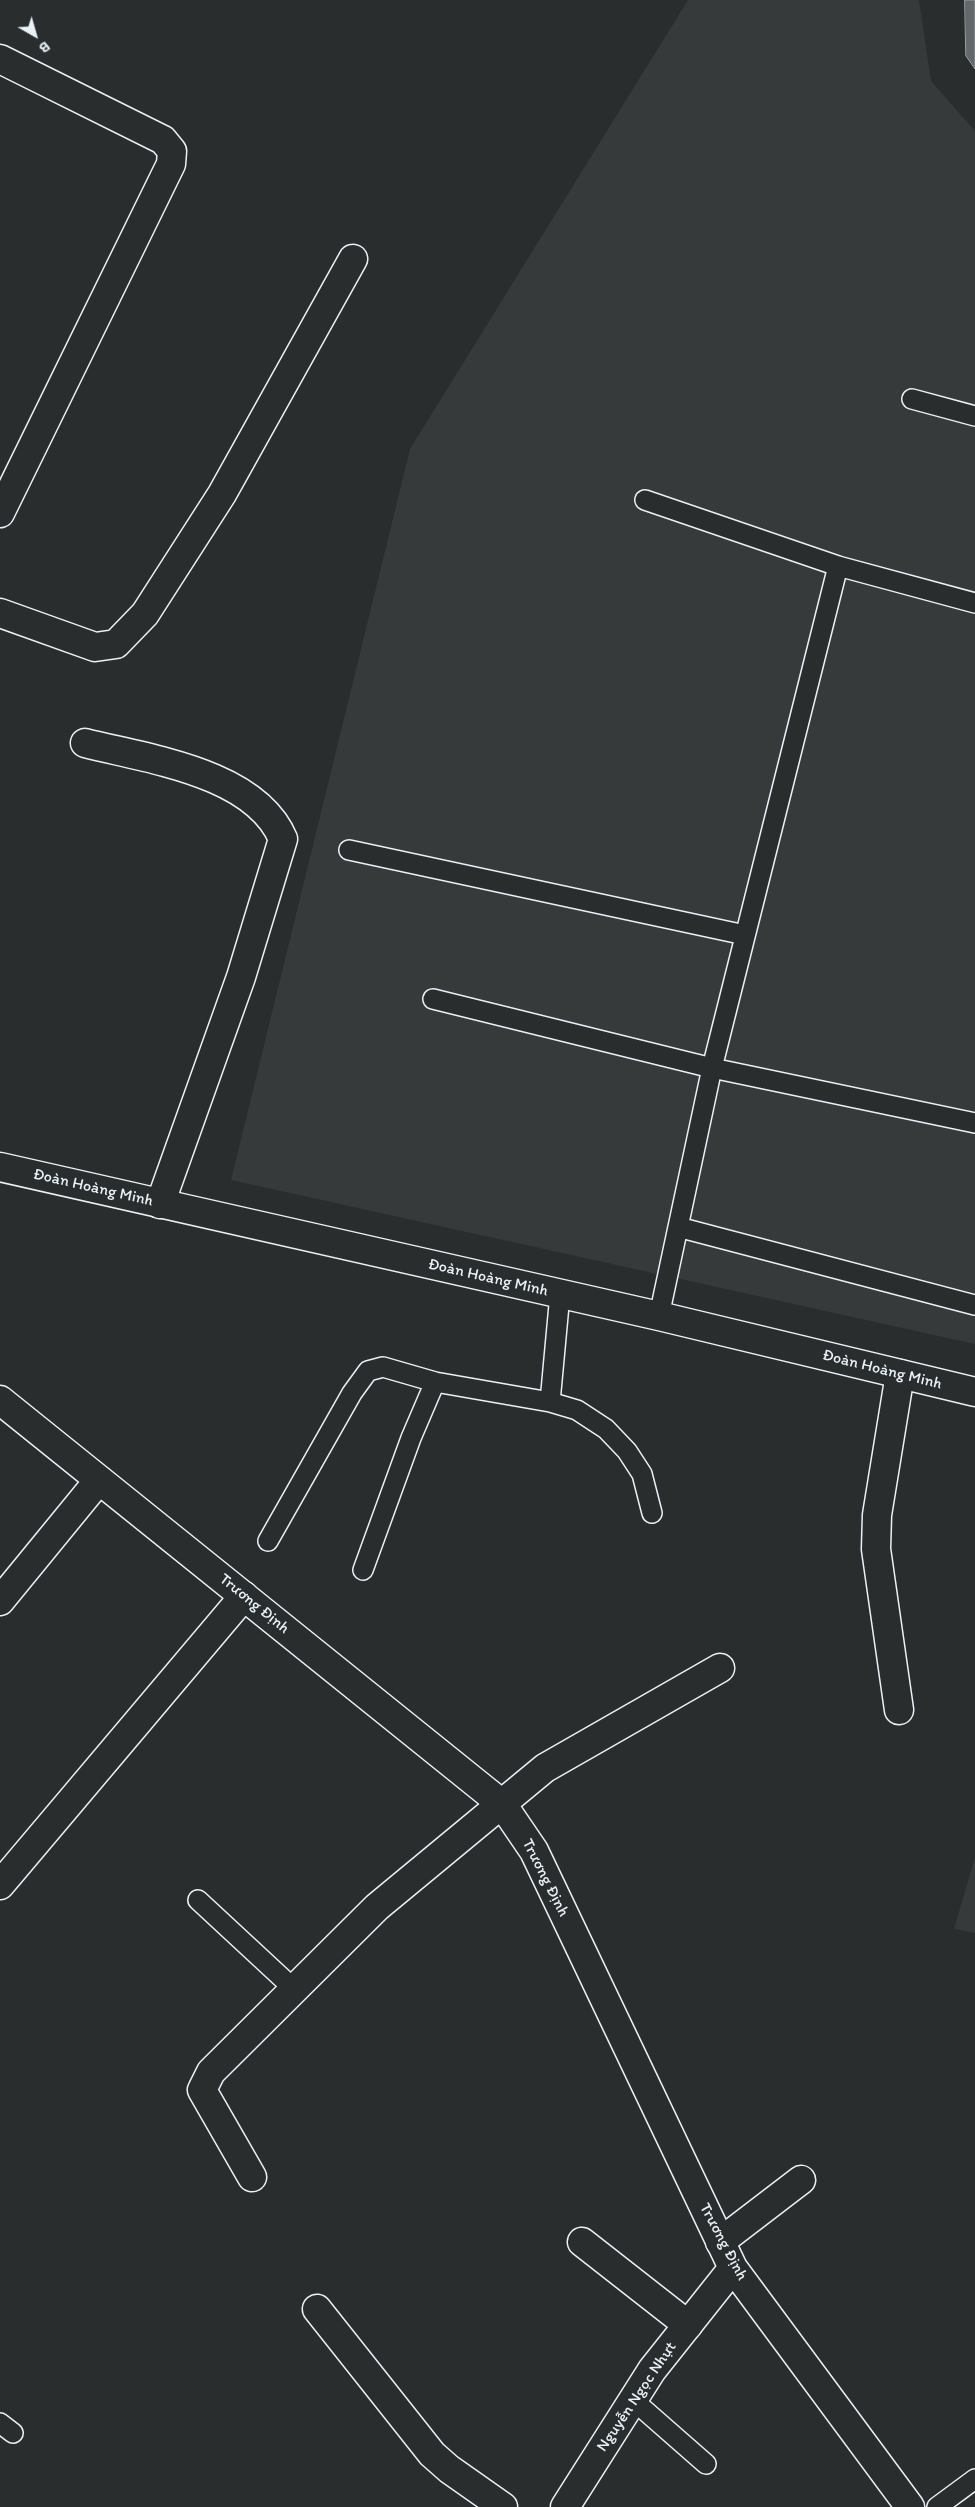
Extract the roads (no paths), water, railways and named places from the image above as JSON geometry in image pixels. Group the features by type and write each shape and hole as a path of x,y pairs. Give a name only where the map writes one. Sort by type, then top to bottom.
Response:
{"street":[{"path":"0,59 164,140 172,152 170,164 0,513"},
{"path":"0,613 95,647 116,644 145,614 222,494 353,259"},
{"path":"85,744 197,772 228,785 260,807 280,830 283,838 241,977 160,1204"},
{"name":"Đoàn Hoàng Minh","path":"0,1167 659,1316 975,1392"},
{"path":"899,1710 876,1549 877,1515 900,1374"},
{"name":"Trương Định","path":"0,1400 502,1804 534,1851 733,2268 910,2507"},
{"path":"0,1601 99,1480"},
{"path":"0,1885 244,1596"},
{"path":"252,2177 202,2090 211,2072 377,1907 545,1768 720,1668"},
{"path":"720,2242 800,2180"},
{"path":"582,2242 688,2325"},
{"name":"Nguyễn Ngọc Nhựt","path":"565,2507 652,2370 733,2268"},
{"path":"317,2309 432,2454 449,2470 503,2507"}],"lane":[{"path":"912,399 975,416"},
{"path":"645,500 838,566 975,603"},
{"path":"659,1316 712,1068 838,566"},
{"path":"349,850 745,934"},
{"path":"433,999 712,1068 975,1123"},
{"path":"678,1227 975,1305"},
{"path":"550,1402 560,1294"},
{"path":"268,1541 352,1393 368,1372 383,1367 435,1382 550,1402 577,1410 606,1428 627,1451 642,1474 652,1513"},
{"path":"364,1570 411,1438 435,1382"},
{"path":"198,1900 295,1990"},
{"path":"633,2400 706,2464"},
{"path":"937,2507 975,2479"}]}
